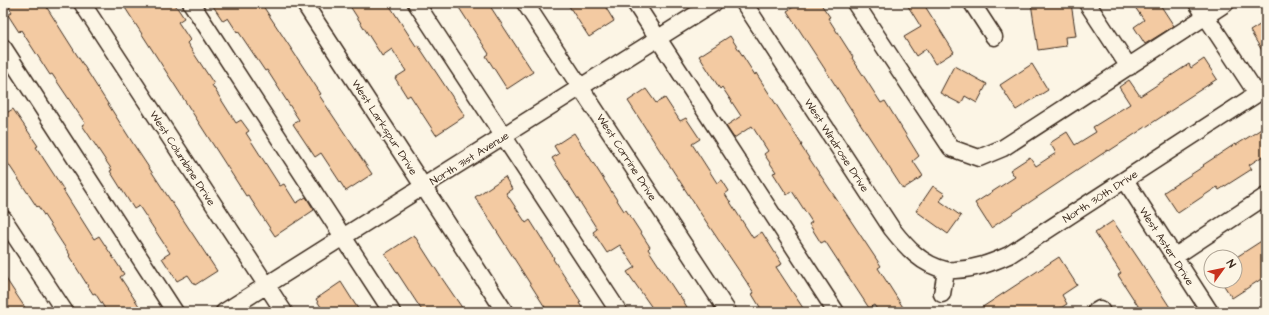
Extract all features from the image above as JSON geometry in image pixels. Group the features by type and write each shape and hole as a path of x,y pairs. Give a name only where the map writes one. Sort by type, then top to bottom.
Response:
{"street":[{"name":"West Columbine Drive","path":"82,3 284,312"},
{"path":"191,3 392,312"},
{"name":"West Larkspur Drive","path":"304,3 504,312"},
{"path":"416,3 619,312"},
{"name":"West Corrine Drive","path":"525,3 728,312"},
{"path":"635,3 836,312"},
{"name":"North 31st Avenue","path":"224,312 714,3"},
{"name":"West Windrose Drive","path":"744,3 904,245 916,256 946,271"},
{"path":"855,3 951,148 979,158 1004,148 1226,3"},
{"path":"972,3 994,37"},
{"path":"1087,3 1129,67"},
{"path":"1197,3 1261,91"},
{"path":"3,47 175,312"},
{"name":"North 30th Drive","path":"946,271 969,270 990,264 1009,255 1261,91"},
{"name":"West Aster Drive","path":"1125,180 1210,312"},
{"path":"1174,257 1266,196"},
{"path":"3,218 65,312"},
{"path":"942,294 946,271"},
{"path":"1096,312 1100,309 1102,312"}],"building":[{"path":"6,3 44,3 134,145 217,271 195,285 188,275 177,281 162,258 170,253 139,206 134,209 110,171 112,170 82,125 85,123 52,74 50,75 21,30 19,32 8,15 12,12"},
{"path":"122,3 174,3 184,18 178,22 190,40 187,43 214,84 212,85 236,123 241,120 249,131 246,133 280,186 284,184 296,203 306,197 314,210 275,236 248,195 246,196"},
{"path":"211,3 261,3 321,94 319,95 372,174 346,191 321,153 315,157 293,124 299,120 267,70 265,71 228,18 223,21"},
{"path":"348,3 388,3 465,116 436,135 410,95 407,97 395,78 406,71 392,49 382,56"},
{"path":"456,3 488,3 533,72 507,89 486,56 489,54"},
{"path":"567,3 603,3 614,21 589,37"},
{"path":"800,3 820,3 830,17 828,18 853,57 852,58 881,103 885,101 919,156 913,161 923,176 903,189 787,11"},
{"path":"906,3 923,3 954,52 935,64 926,49 916,56 904,37 921,27"},
{"path":"1031,3 1071,3 1076,36 1065,37 1066,46 1038,50"},
{"path":"1132,3 1159,3 1174,26 1145,44 1134,27 1144,20"},
{"path":"1266,21 1266,57 1250,31"},
{"path":"730,36 755,75 756,73 802,145 801,146 881,266 878,268 906,312 879,312 874,305 869,308 825,241 821,243 809,224 812,222 792,191 787,195 773,173 776,172 764,154 768,151 752,126 734,138 726,126 741,116 722,87 720,89 699,56"},
{"path":"1204,59 1217,79 991,228 975,203 1015,177 1010,170 1030,157 1036,166 1056,153 1050,143 1067,132 1075,145 1096,132 1093,127 1130,104 1119,87 1129,80 1140,96 1189,64 1191,68"},
{"path":"1032,64 1048,90 1016,110 1000,85"},
{"path":"954,66 987,84 977,103 965,96 961,104 940,93"},
{"path":"646,89 656,103 665,98 680,121 686,118 700,139 692,144 717,183 722,180 729,191 725,194 753,238 762,232 782,264 776,267 803,308 796,312 763,312 752,294 754,293 628,101"},
{"path":"13,109 38,146 36,147 94,239 99,236 124,274 120,277 143,312 107,312 95,293 93,294 69,256 70,255 3,156 3,115"},
{"path":"1266,126 1266,154 1249,165 1252,169 1219,190 1217,187 1178,213 1164,192 1235,144 1236,145"},
{"path":"574,133 624,211 626,210 650,247 648,249 690,312 655,312 627,272 635,267 620,245 607,253 593,232 597,229 552,158 559,154 554,146"},
{"path":"505,177 512,189 506,193 526,223 530,220 581,302 579,303 585,312 548,312 475,197"},
{"path":"933,186 945,194 940,201 961,216 948,234 916,211"},
{"path":"1113,221 1173,312 1142,312 1118,275 1121,273 1095,233"},
{"path":"414,235 465,312 423,312 385,254"},
{"path":"1266,238 1266,276 1232,298 1226,289 1243,289 1243,253"},
{"path":"1059,257 1077,285 1062,295 1067,304 1054,312 975,312"},
{"path":"3,274 12,288 28,312 3,312"},
{"path":"341,282 360,312 324,312 316,299"}]}
